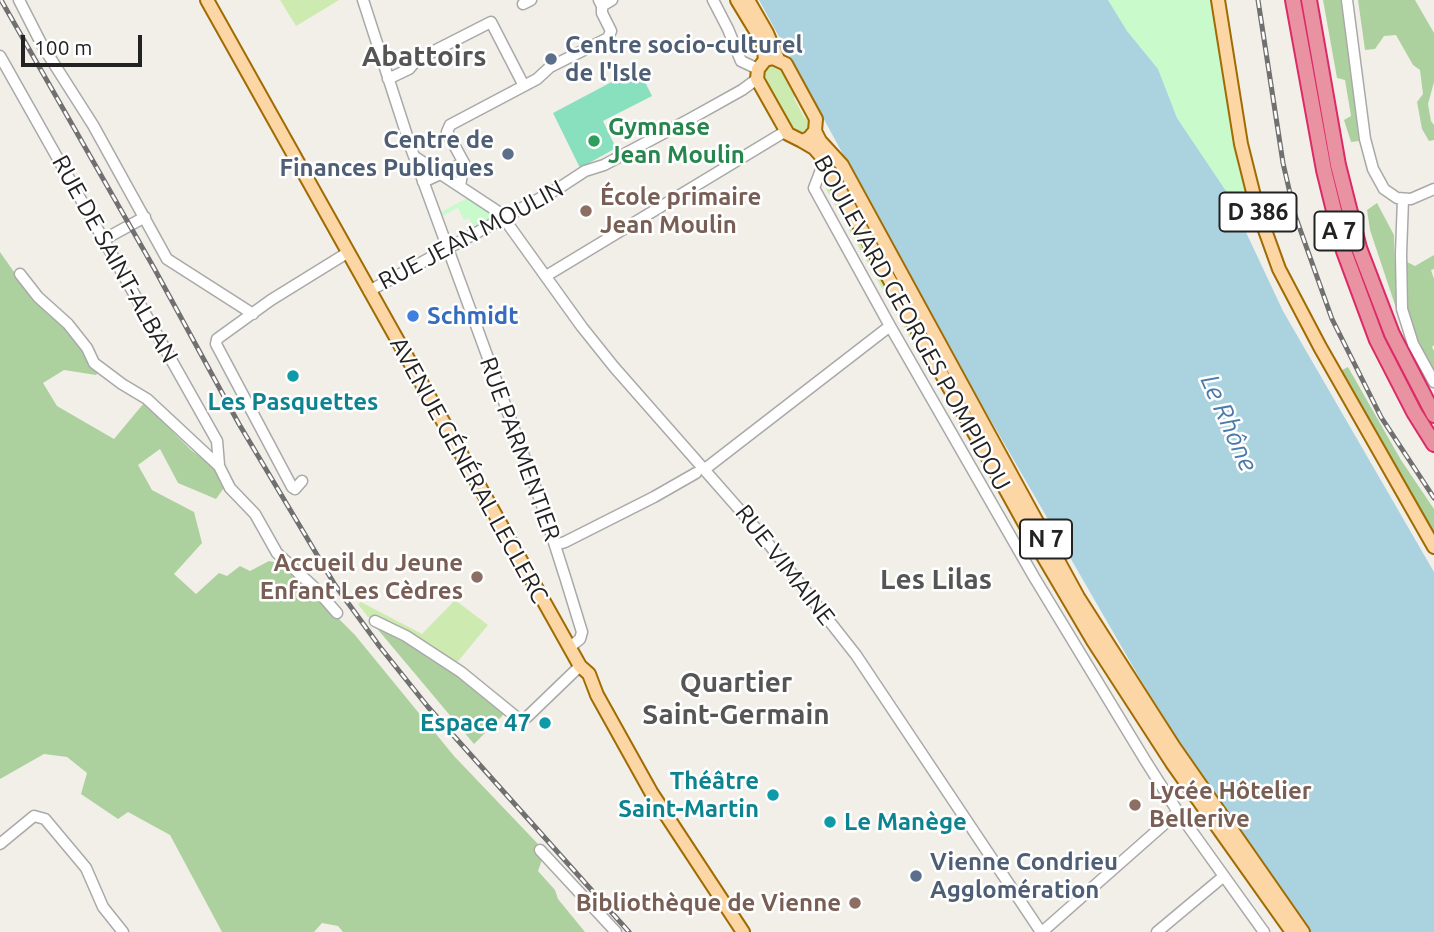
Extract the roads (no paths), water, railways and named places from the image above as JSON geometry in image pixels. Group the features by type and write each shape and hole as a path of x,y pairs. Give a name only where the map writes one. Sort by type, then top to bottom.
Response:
{"highway":[{"name":"A 7","path":"1293,0 1324,170 1344,251 1377,340 1414,412 1434,444"},
{"name":"A 7","path":"1309,0 1338,165 1359,247 1392,334 1434,415"}],"main road":[{"name":"AVENUE GÉNÉRAL LECLERC","path":"207,0 580,666 589,674 597,695 651,792 743,932"},
{"name":"BOULEVARD GEORGES POMPIDOU","path":"735,0 738,9 746,6 767,33 764,66 786,131 791,137 814,148 824,162 1075,611 1172,763 1292,932"},
{"name":"D 386","path":"1218,0 1241,144 1257,208 1279,269 1320,347 1434,547"},
{"name":"BOULEVARD GEORGES POMPIDOU","path":"764,66 786,64 816,119 815,131 802,141"},
{"name":"BOULEVARD GEORGES POMPIDOU","path":"815,131 842,165 1078,597 1174,747 1304,932"}],"street":[{"path":"19,0 46,52 93,125 167,259 253,314"},
{"name":"RUE PARMENTIER","path":"363,0 423,182 555,545 582,632 580,639 570,647"},
{"path":"460,186 464,163 447,132 450,125 524,86 550,67 608,38 611,31 602,13 601,3 612,0"},
{"path":"713,0 741,61 764,66"},
{"path":"1348,0 1368,156 1384,189 1397,198 1411,199 1434,189"},
{"path":"388,79 410,69 415,62 434,51 491,22 524,86"},
{"name":"RUE DE SAINT-ALBAN","path":"0,56 217,441 219,466"},
{"name":"RUE JEAN MOULIN","path":"369,291 586,171 604,165 742,90 764,66"},
{"path":"545,276 786,131"},
{"path":"415,157 504,217"},
{"path":"824,162 814,188 1034,577 1178,813 1265,932"},
{"path":"423,182 464,163"},
{"path":"1403,199 1402,309 1413,344 1434,382"},
{"path":"103,240 145,217"},
{"name":"RUE VIMAINE","path":"504,217 582,327 625,381 701,471 757,529 856,655 1042,932"},
{"path":"302,481 295,488 292,487 216,344 217,339 271,300 347,253"},
{"path":"20,274 38,297 68,324 87,348 94,363 147,399 219,466 230,488 255,514 277,553 317,590 337,613"},
{"path":"555,545 632,509 701,471 891,326"},
{"path":"375,621 406,636 461,672 520,720 527,717 580,666"},
{"path":"1042,932 1178,813"},
{"path":"0,844 34,816 45,819 86,868 103,907 123,932"},
{"path":"540,850 616,932"},
{"path":"1157,932 1224,876"}],"water":[{"name":"Le Rhône","path":"759,0 1108,0 1127,31 1158,69 1177,118 1228,194 1283,311 1434,572 1434,932 1311,932 1210,790 1139,677 937,327"}],"railway":[{"path":"1,0 154,268 239,424 335,585 428,707 629,932"},
{"path":"1258,0 1283,163 1295,215 1332,319 1381,417 1434,498"}],"place":[{"name":"Centre socio-culturel de l'Isle","path":"551,59"},
{"name":"Gymnase Jean Moulin","path":"594,141"},
{"name":"Centre de Finances Publiques","path":"508,154"},
{"name":"École primaire Jean Moulin","path":"586,211"},
{"name":"Schmidt","path":"413,316"},
{"name":"Les Pasquettes","path":"293,376"},
{"name":"Accueil du Jeune Enfant Les Cèdres","path":"477,577"},
{"name":"Espace 47","path":"545,723"},
{"name":"Théâtre Saint-Martin","path":"773,795"},
{"name":"Lycée Hôtelier Bellerive","path":"1135,805"},
{"name":"Le Manège","path":"830,822"},
{"name":"Vienne Condrieu Agglomération","path":"916,876"},
{"name":"Bibliothèque de Vienne","path":"855,903"}],"district":[{"name":"Abattoirs","path":"424,57"},
{"name":"Les Lilas","path":"936,580"},
{"name":"Quartier Saint-Germain","path":"736,699"}]}
